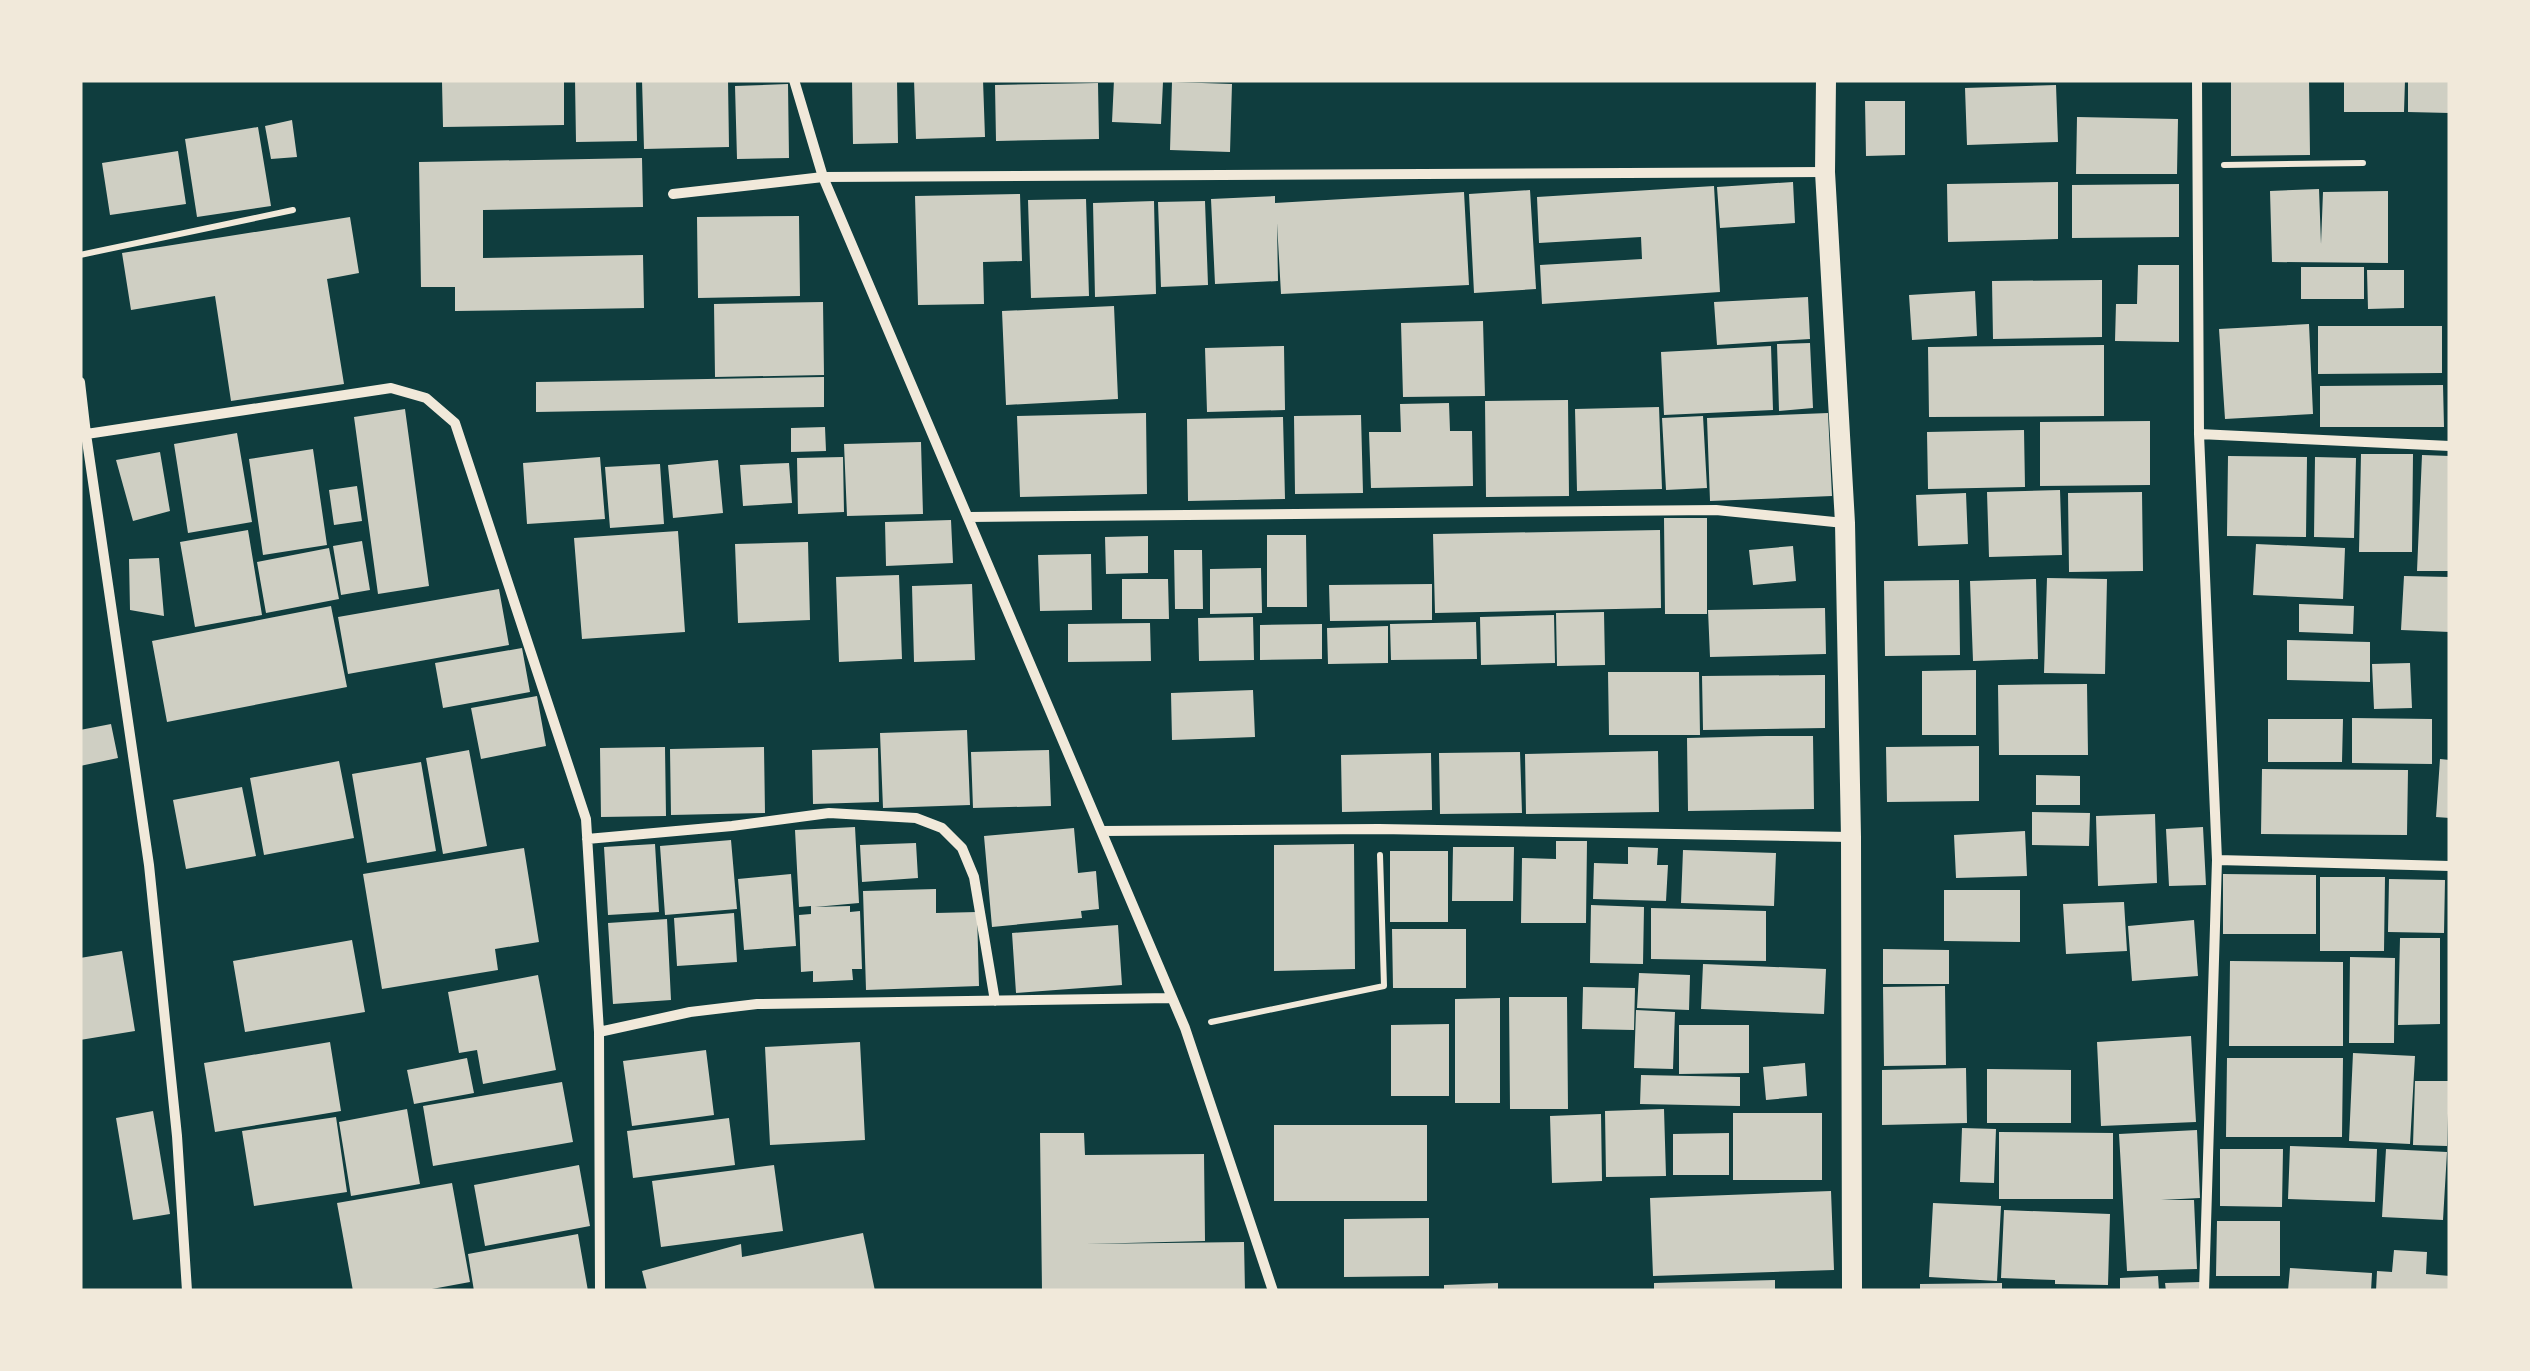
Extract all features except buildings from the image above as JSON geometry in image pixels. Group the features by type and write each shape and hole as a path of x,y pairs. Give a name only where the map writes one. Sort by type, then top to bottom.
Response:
{"main road":[{"path":"1826,80 1825,172 1846,523 1852,1291"}],"street":[{"path":"794,80 823,178 1185,1028 1272,1291"},
{"path":"2197,80 2199,434 2217,860 2204,1291"},
{"path":"673,194 823,178 1825,172"},
{"path":"80,382 83,434 148,865 177,1136 187,1291"},
{"path":"83,434 390,388 426,398 456,423 586,820 599,1032 600,1291"},
{"path":"2199,434 2450,446"},
{"path":"970,517 1716,510 1846,523"},
{"path":"587,840 828,812 916,818 942,828 962,848 974,877 995,1001"},
{"path":"1102,831 1379,828 1851,837"},
{"path":"2217,860 2450,866"},
{"path":"599,1032 690,1012 757,1004 1172,998"}],"path":[{"path":"2198,166 2362,163"},
{"path":"80,255 293,210"},
{"path":"1185,1028 1384,986 1379,828"}]}
